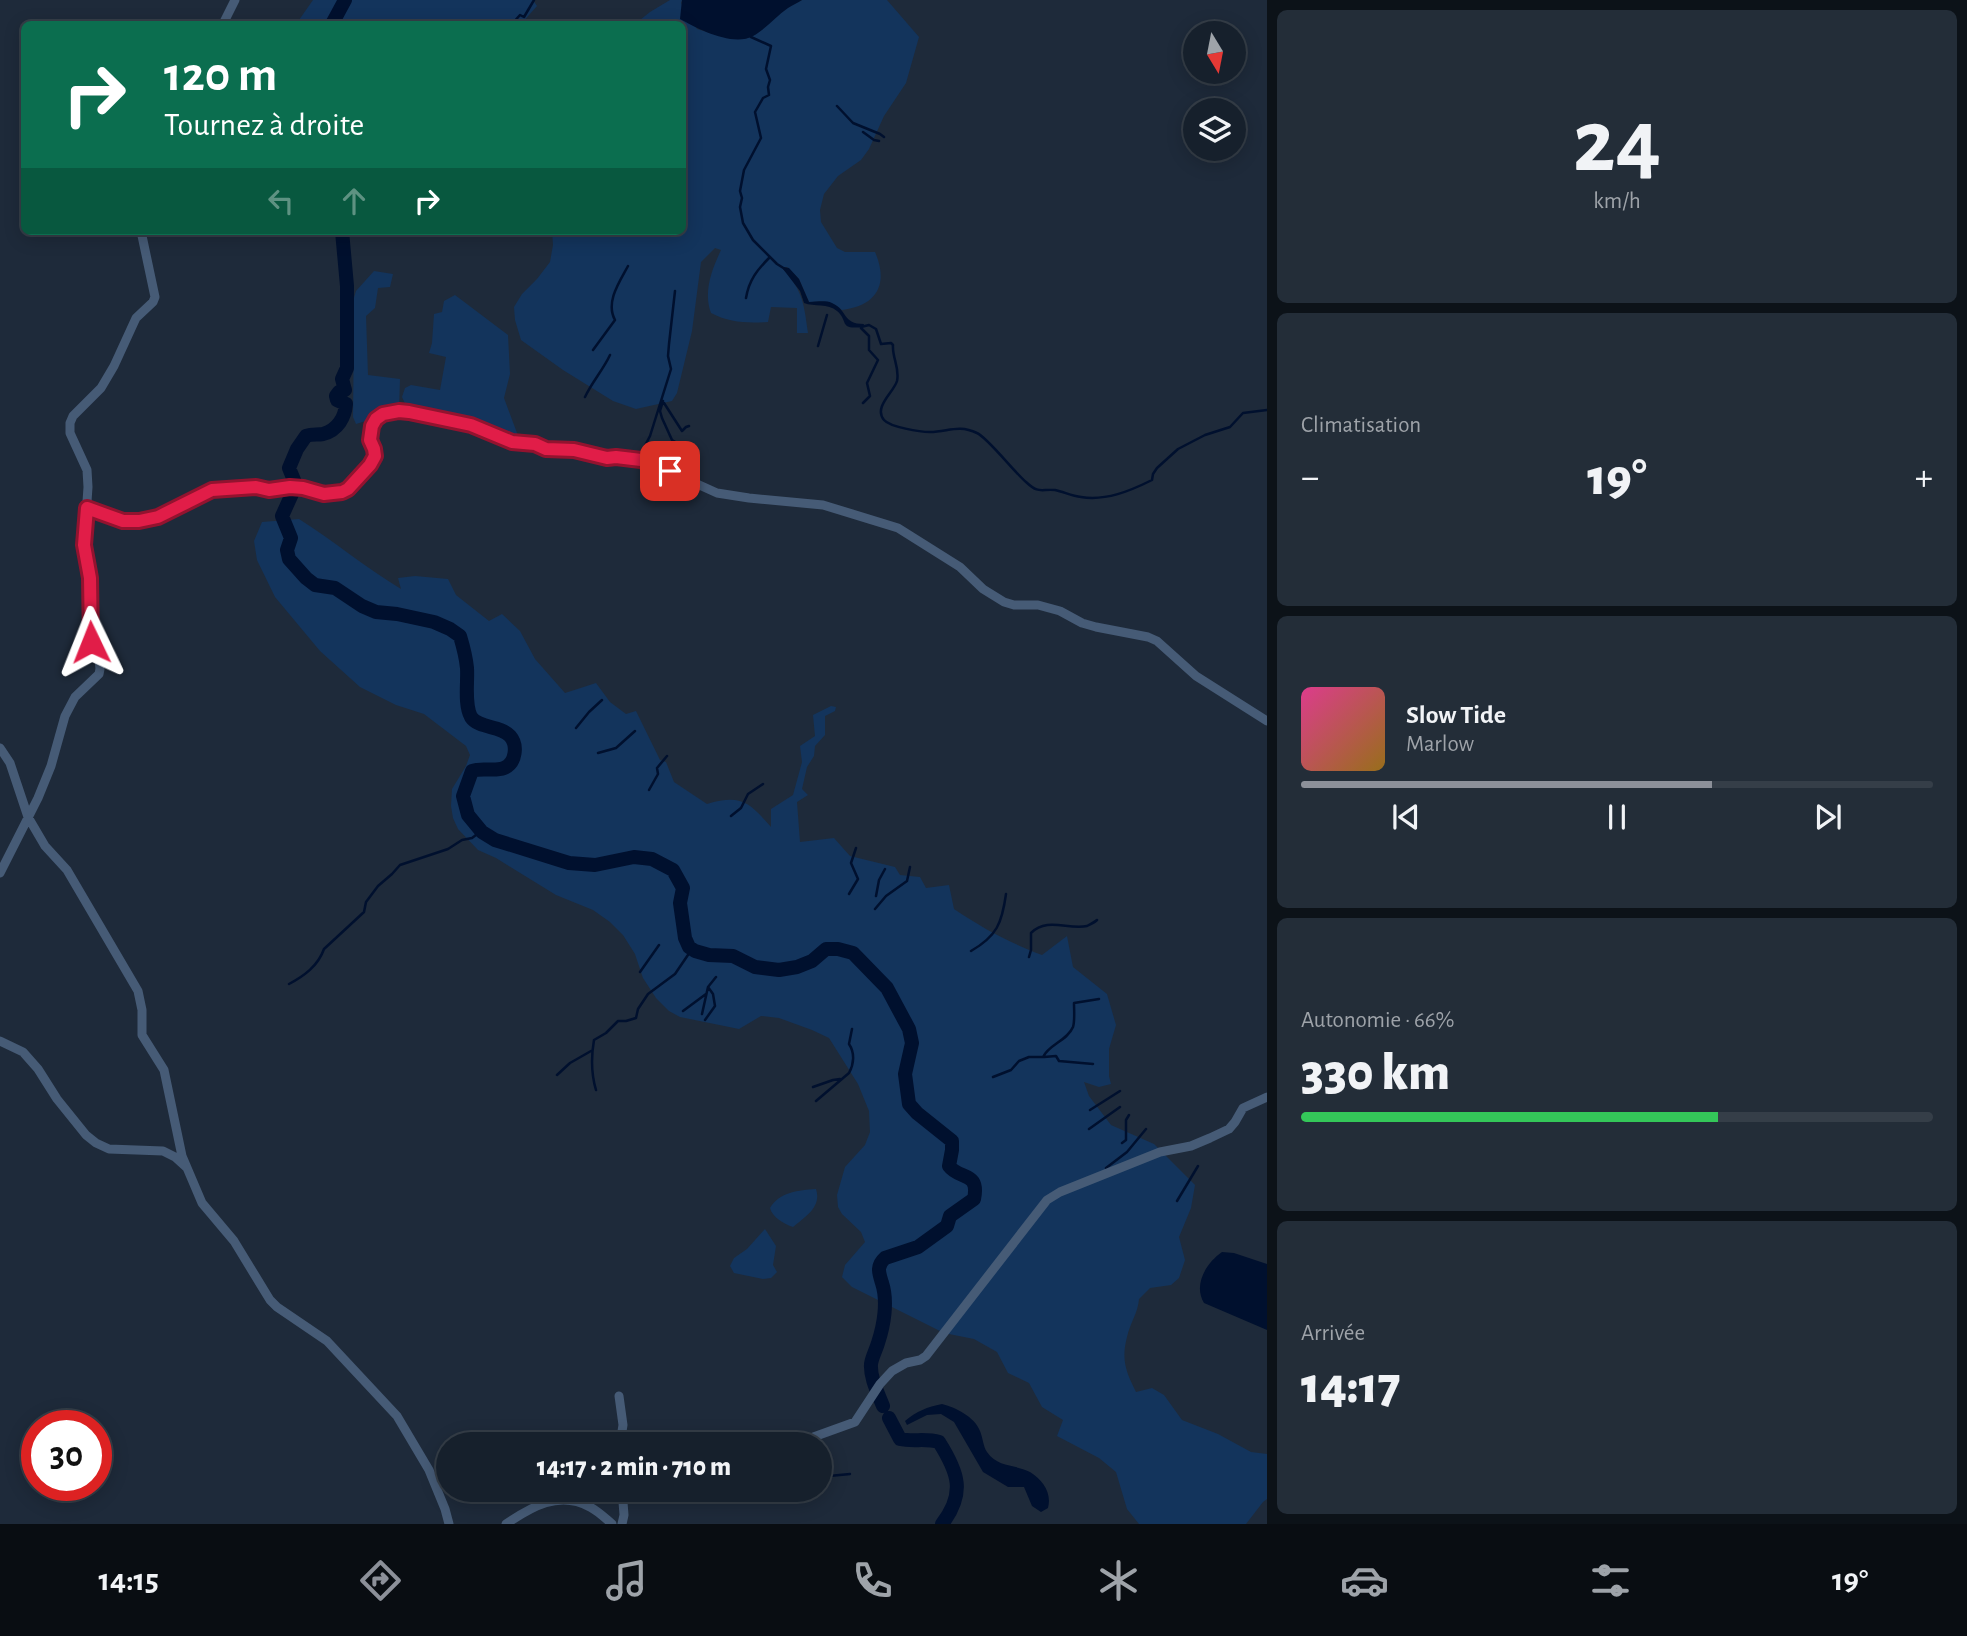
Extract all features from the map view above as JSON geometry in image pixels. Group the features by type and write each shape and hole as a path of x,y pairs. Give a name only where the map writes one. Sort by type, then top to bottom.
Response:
{"street":[{"path":"224,21 235,0"},
{"path":"0,873 51,766 65,716 75,697 99,674 100,668 91,642 90,578 84,545 87,470 69,433 69,423 101,388 136,318 155,297 142,235"},
{"path":"87,508 123,521 139,521 158,517 212,490 256,487 269,490 290,487 324,494 342,492 348,489 375,456 370,440 376,419 383,414 409,412 471,425 512,442 535,444 546,449 574,450 607,458 641,460 717,493 823,505 898,528 960,567 983,589 1004,602 1014,605 1038,605 1060,611 1096,627 1148,636 1196,676 1267,721"},
{"path":"0,748 10,763 28,817 45,846 67,870 138,990 142,1010 142,1035 164,1070 176,1130 187,1168 202,1203 234,1241 270,1300 327,1341 397,1416 429,1470 449,1524"},
{"path":"0,1041 23,1052 38,1069 57,1099 86,1135 96,1143 109,1149 163,1151 187,1168"},
{"path":"827,1432 855,1422 892,1371 926,1356 1047,1200 1060,1192 1160,1152 1191,1146 1210,1138 1228,1129 1243,1108 1267,1097"},
{"path":"619,1396 622,1432"},
{"path":"506,1524 545,1502 556,1499 589,1506 612,1524"},
{"path":"622,1524 623,1502"}],"shaded area":[{"path":"313,0 533,0 537,6 524,21 299,20"},
{"path":"670,0 682,0 681,3 697,29 742,39 751,37 787,8 802,0 887,0 919,37 906,83 884,116 869,149 861,160 838,176 824,194 820,210 821,222 837,248 845,252 875,252 881,274 877,292 864,304 842,310 830,303 809,302 799,279 787,267 783,267 802,298 808,333 797,333 797,308 771,307 768,322 732,321 711,313 709,305 710,281 721,250 715,248 701,262 692,331 677,393 672,401 636,409 613,401 521,340 514,307 550,262 552,235 686,235 686,21 639,21"},
{"path":"682,0 802,0 762,30 745,39 716,35 680,19"},
{"path":"783,267 789,268 799,279 809,302 832,303 852,322 864,324 863,327 847,326 841,315 833,309 804,303 800,291"},
{"path":"374,271 393,274 390,287 378,288 375,308 366,316 368,375 400,379 399,411 356,424 353,417 354,330 351,308 356,291"},
{"path":"455,295 508,335 510,374 504,398 520,441 484,428 409,412 402,397 405,388 411,385 440,390 446,357 429,353 434,314 442,312 444,301"},
{"path":"299,519 401,589 398,578 415,576 448,579 456,595 489,621 502,614 520,631 535,659 565,693 596,683 610,702 626,714 636,711 660,760 666,762 674,782 707,804 728,800 744,802 771,827 771,809 793,795 802,762 800,746 815,736 813,715 831,706 836,707 835,711 825,716 825,735 815,746 814,756 807,767 802,789 808,795 797,802 800,842 834,838 850,856 895,867 900,875 920,877 926,888 949,885 954,909 996,935 1042,955 1067,936 1073,967 1107,994 1116,1025 1109,1049 1111,1084 1099,1087 1084,1082 1089,1096 1111,1125 1154,1144 1195,1185 1191,1208 1179,1237 1185,1260 1179,1278 1171,1285 1150,1288 1139,1299 1125,1345 1127,1372 1136,1392 1152,1388 1164,1395 1182,1420 1218,1434 1251,1452 1267,1454 1267,1499 1246,1524 1139,1524 1127,1509 1116,1472 1099,1458 1057,1436 1063,1420 1042,1407 1029,1383 1008,1373 997,1352 974,1339 944,1333 852,1287 842,1277 845,1265 865,1242 861,1232 842,1214 837,1195 845,1167 865,1145 870,1132 869,1111 858,1084 829,1038 779,1018 761,1016 739,1029 680,1017 669,1011 656,998 643,978 635,954 623,935 610,922 593,910 556,895 478,850 458,829 451,806 452,789 470,755 466,746 424,714 396,705 360,687 320,651 275,597 257,560 254,541 262,522"},
{"path":"816,1189 815,1206 793,1227 779,1220 771,1211 774,1203 784,1195"},
{"path":"765,1229 776,1246 773,1265 777,1272 771,1278 763,1279 734,1273 730,1266 734,1258 747,1249"},
{"path":"1222,1252 1234,1253 1267,1264 1267,1330 1204,1303 1200,1289 1203,1275 1206,1268"},
{"path":"942,1404 958,1410 974,1421 986,1450 996,1461 1030,1472 1039,1479 1047,1492 1048,1508 1041,1512 1032,1506 1024,1487 1008,1487 983,1472 954,1422 941,1414 927,1415 907,1425 905,1421 914,1415"}],"waterway":[{"path":"334,21 345,0"},
{"path":"515,21 520,15 524,17 534,0"},
{"path":"751,37 771,46 766,69 770,80 769,95 763,98 755,112 761,138 744,170 740,207 743,223 753,240 785,269"},
{"path":"837,106 853,123 884,137"},
{"path":"863,132 879,141"},
{"path":"342,235 347,286 347,368 342,379 345,390 336,396 337,400 346,404 340,422 333,429 323,434 306,436 289,468 296,485 282,516 291,538 287,550 289,559 315,585 335,588 376,612 434,622 460,636 467,664 467,699 471,717 479,723 506,733 513,740 515,749 508,766 496,770 472,771 463,796 468,815 482,832 495,840 569,863 595,865 634,857 652,859 673,870 683,888 680,903 685,938 689,947 695,951 709,955 733,956 755,967 779,970 812,961 826,949 838,949 853,953 887,988 909,1029 912,1043 905,1074 909,1104 952,1141 949,1166 968,1177 975,1190 974,1199 950,1216 947,1226 918,1247 885,1258 880,1264 879,1273 885,1297 884,1313 871,1369 883,1406"},
{"path":"746,298 754,276 770,257"},
{"path":"593,350 615,320 612,313 613,299 628,266"},
{"path":"639,457 650,436 671,369 668,356 675,291"},
{"path":"818,346 827,315"},
{"path":"861,327 869,325 876,329 881,344 893,345 898,376 882,405 881,415 887,423 919,431 959,429 977,433 1026,482 1040,490 1055,490 1090,498 1126,491 1152,480 1157,468 1178,449 1205,435 1230,427 1243,413 1267,410"},
{"path":"861,328 869,336 869,350 878,360 867,383 870,396 863,403"},
{"path":"585,397 610,355"},
{"path":"663,401 660,411 662,418 672,440 677,443 678,457 685,459 685,467 681,473"},
{"path":"664,403 682,431 689,426"},
{"path":"576,728 602,700"},
{"path":"598,753 616,748 635,731"},
{"path":"649,790 658,774 657,768 667,756"},
{"path":"731,816 741,808 748,794 763,784"},
{"path":"289,984 305,974 324,949 364,912 366,902 378,886 400,865 472,838 476,835 476,826"},
{"path":"849,894 858,879 851,863 856,848"},
{"path":"875,909 886,896 907,881 910,867"},
{"path":"876,896 879,880 885,869"},
{"path":"971,951 987,940 997,928 1006,894"},
{"path":"1029,957 1031,933 1037,928 1051,925 1080,927 1097,920"},
{"path":"640,972 659,945"},
{"path":"596,1090 592,1065 594,1040 618,1021 636,1018 638,1009 648,994 675,974 692,949"},
{"path":"705,1020 715,1006 713,994 708,987 716,977"},
{"path":"702,1014 708,987"},
{"path":"683,1011 706,994"},
{"path":"993,1077 1011,1070 1019,1061 1029,1057 1043,1057 1067,1036 1073,1027 1074,1003 1099,999"},
{"path":"816,1101 849,1073 853,1058 849,1044 852,1029"},
{"path":"557,1075 570,1063 591,1051"},
{"path":"1044,1057 1056,1056 1059,1061 1093,1064"},
{"path":"813,1087 840,1079"},
{"path":"1090,1110 1120,1091"},
{"path":"1089,1129 1120,1107"},
{"path":"1122,1143 1126,1140 1126,1120 1129,1115"},
{"path":"1106,1168 1127,1152 1146,1129"},
{"path":"1177,1201 1198,1166"},
{"path":"889,1418 900,1439 939,1442 951,1463 957,1492 950,1513 942,1524"},
{"path":"832,1476 850,1474"}],"route":[{"path":"91,642 90,578 84,545 87,508 123,521 139,521 158,517 212,490 256,487 269,490 290,487 324,494 342,492 348,489 375,456 370,440 372,426 383,414 409,412 484,428 512,442 535,444 546,449 574,450 607,458 641,460 670,471"}]}
